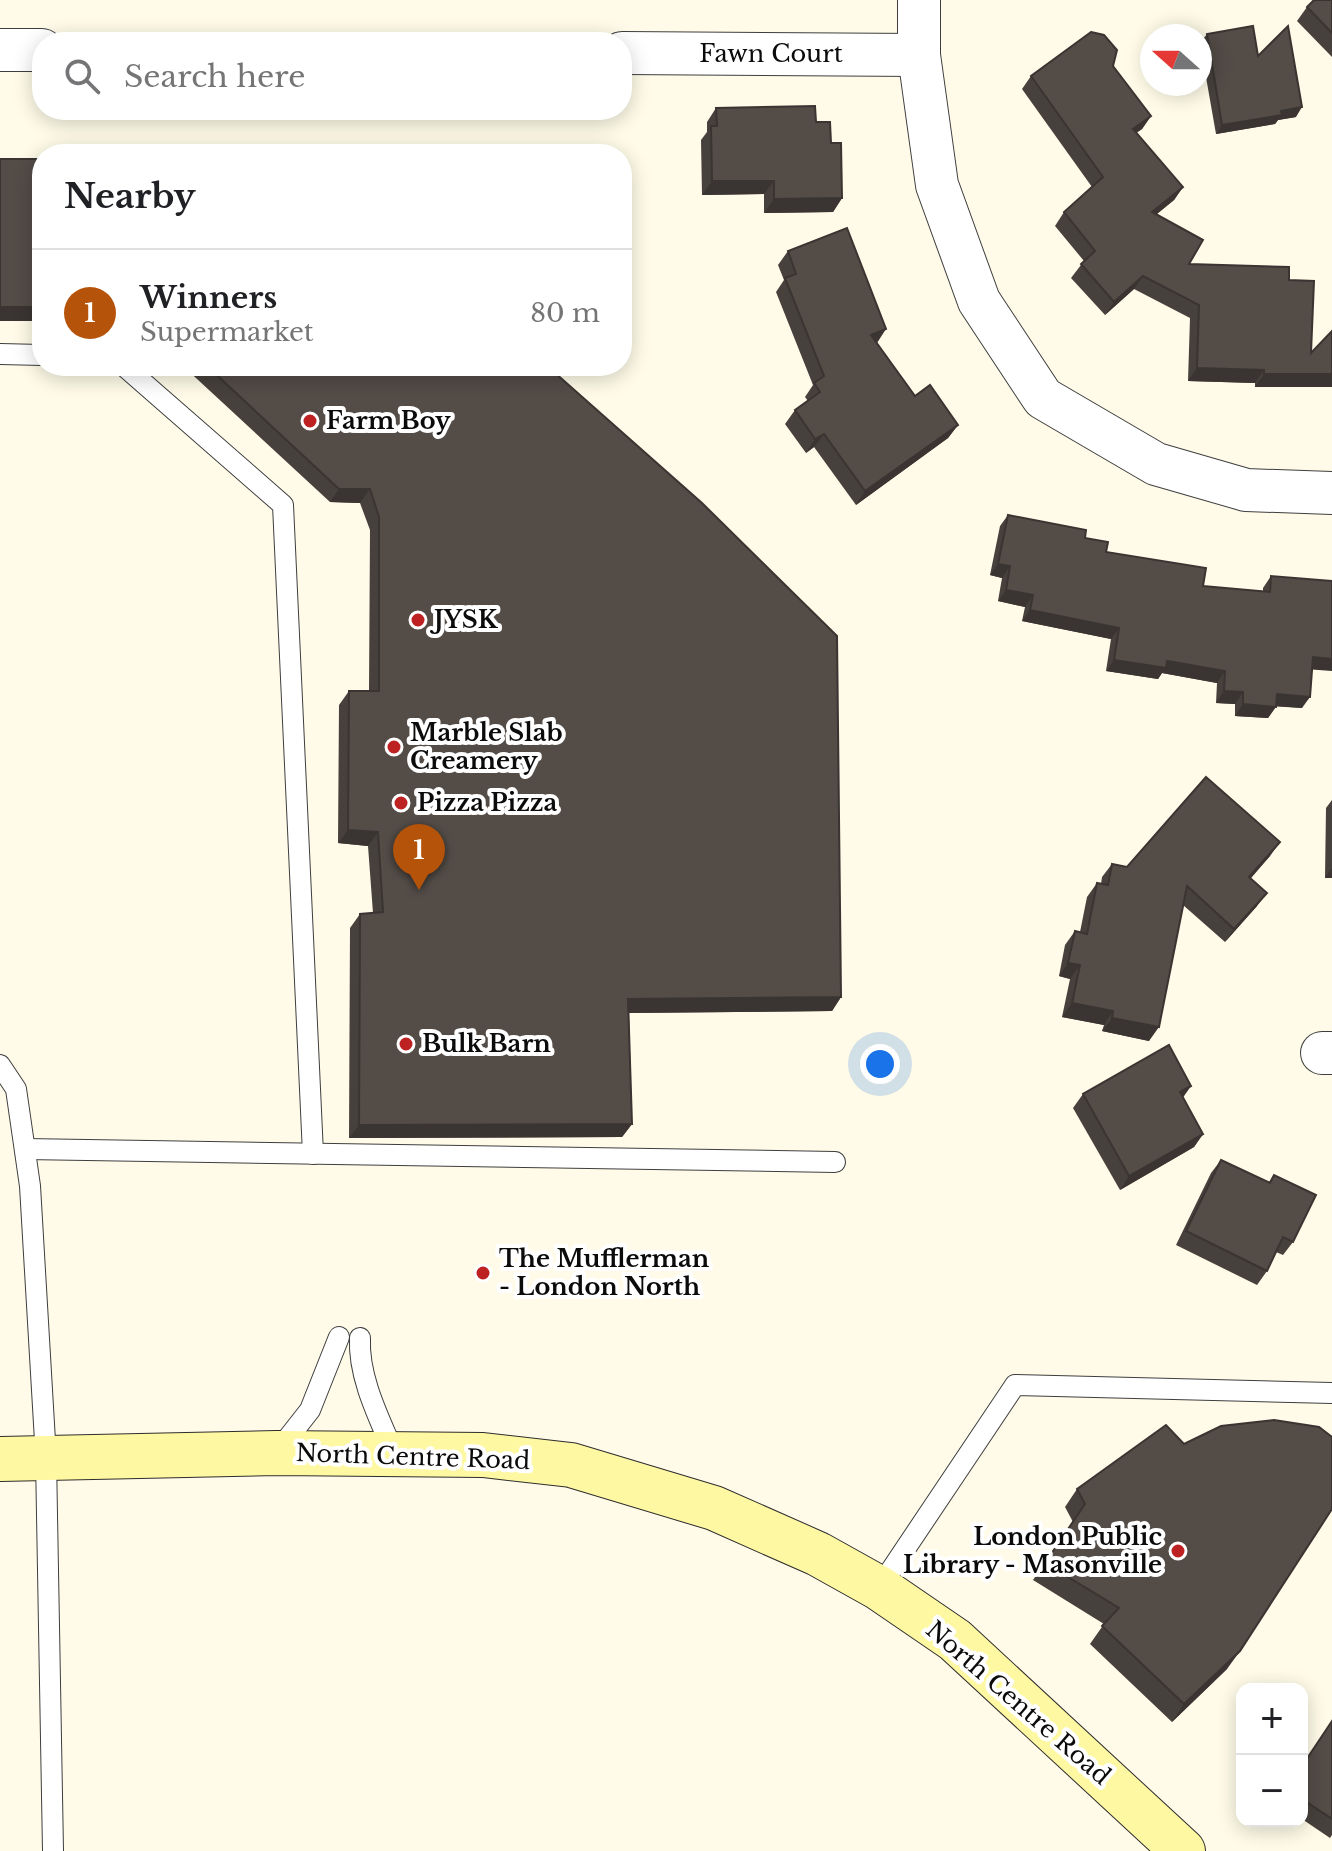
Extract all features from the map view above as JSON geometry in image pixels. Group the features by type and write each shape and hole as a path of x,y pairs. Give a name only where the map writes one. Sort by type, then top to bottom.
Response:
{"street":[{"path":"919,0 919,55 937,185 979,301 1043,398 1156,464 1246,490 1332,493"},
{"path":"0,50 32,50"},
{"name":"Fawn Court","path":"632,53 919,55"},
{"name":"North Centre Road","path":"0,1459 277,1453 483,1455 571,1465 714,1508 818,1554 879,1588 955,1640 1183,1851"}],"lane":[{"path":"0,354 32,355"},
{"path":"135,376 283,505 313,1154"},
{"path":"0,1065 16,1089 25,1149 46,1458 53,1851"},
{"path":"25,1149 835,1162"},
{"path":"277,1453 310,1410 339,1337"},
{"path":"360,1338 359,1353 372,1399 394,1453"},
{"path":"879,1588 1015,1385 1332,1393"}],"building":[{"path":"1314,0 1332,0 1332,33 1307,7"},
{"path":"1253,26 1258,56 1288,26 1302,107 1281,111 1282,115 1222,125 1212,64 1212,33"},
{"path":"1091,32 1104,35 1117,50 1113,66 1151,116 1133,129 1183,187 1152,212 1203,240 1189,264 1289,267 1289,280 1314,281 1311,353 1332,331 1332,374 1264,374 1264,370 1197,368 1199,305 1143,276 1114,302 1081,264 1095,251 1064,212 1103,177 1031,76"},
{"path":"815,106 816,122 830,122 831,143 841,143 842,198 774,199 774,181 712,181 711,126 717,126 716,108"},
{"path":"0,159 32,159 32,307 0,307"},
{"path":"847,228 886,329 871,335 915,396 930,385 958,425 865,491 824,434 815,439 795,410 820,392 814,383 824,376 785,278 796,274 788,251"},
{"path":"218,376 559,376 702,503 837,636 841,997 628,999 632,1124 359,1125 360,914 383,912 378,832 348,830 349,691 379,691 379,517 370,489 339,489"},
{"path":"1008,515 1086,530 1085,538 1108,542 1106,552 1206,568 1203,586 1270,592 1271,576 1332,581 1332,659 1313,657 1310,697 1277,694 1276,707 1243,704 1243,692 1224,691 1225,671 1167,661 1166,668 1114,660 1119,628 1030,610 1033,595 1006,590 1010,566 998,564"},
{"path":"1206,777 1280,842 1249,877 1267,893 1234,929 1187,886 1159,1027 1112,1018 1113,1011 1072,1003 1080,965 1068,963 1075,931 1087,934 1097,883 1108,885 1112,864 1127,867"},
{"path":"1169,1045 1191,1086 1180,1092 1203,1134 1129,1176 1083,1094"},
{"path":"1221,1160 1270,1183 1274,1175 1316,1195 1293,1242 1283,1237 1267,1271 1186,1231"},
{"name":"London Public Library - Masonville","path":"1274,1420 1319,1427 1332,1437 1332,1509 1240,1651 1184,1704 1102,1626 1119,1608 1045,1563 1085,1504 1077,1489 1166,1425 1184,1444 1221,1426"},
{"path":"1332,1721 1332,1819 1308,1803 1308,1757"}],"place":[{"name":"Farm Boy","path":"310,421"},
{"name":"JYSK","path":"418,620"},
{"name":"Marble Slab Creamery","path":"394,747"},
{"name":"Pizza Pizza","path":"401,803"},
{"name":"Winners","path":"419,890"},
{"name":"Bulk Barn","path":"406,1044"},
{"name":"The Mufflerman - London North","path":"483,1273"},
{"name":"London Public Library - Masonville","path":"1178,1551"}]}
